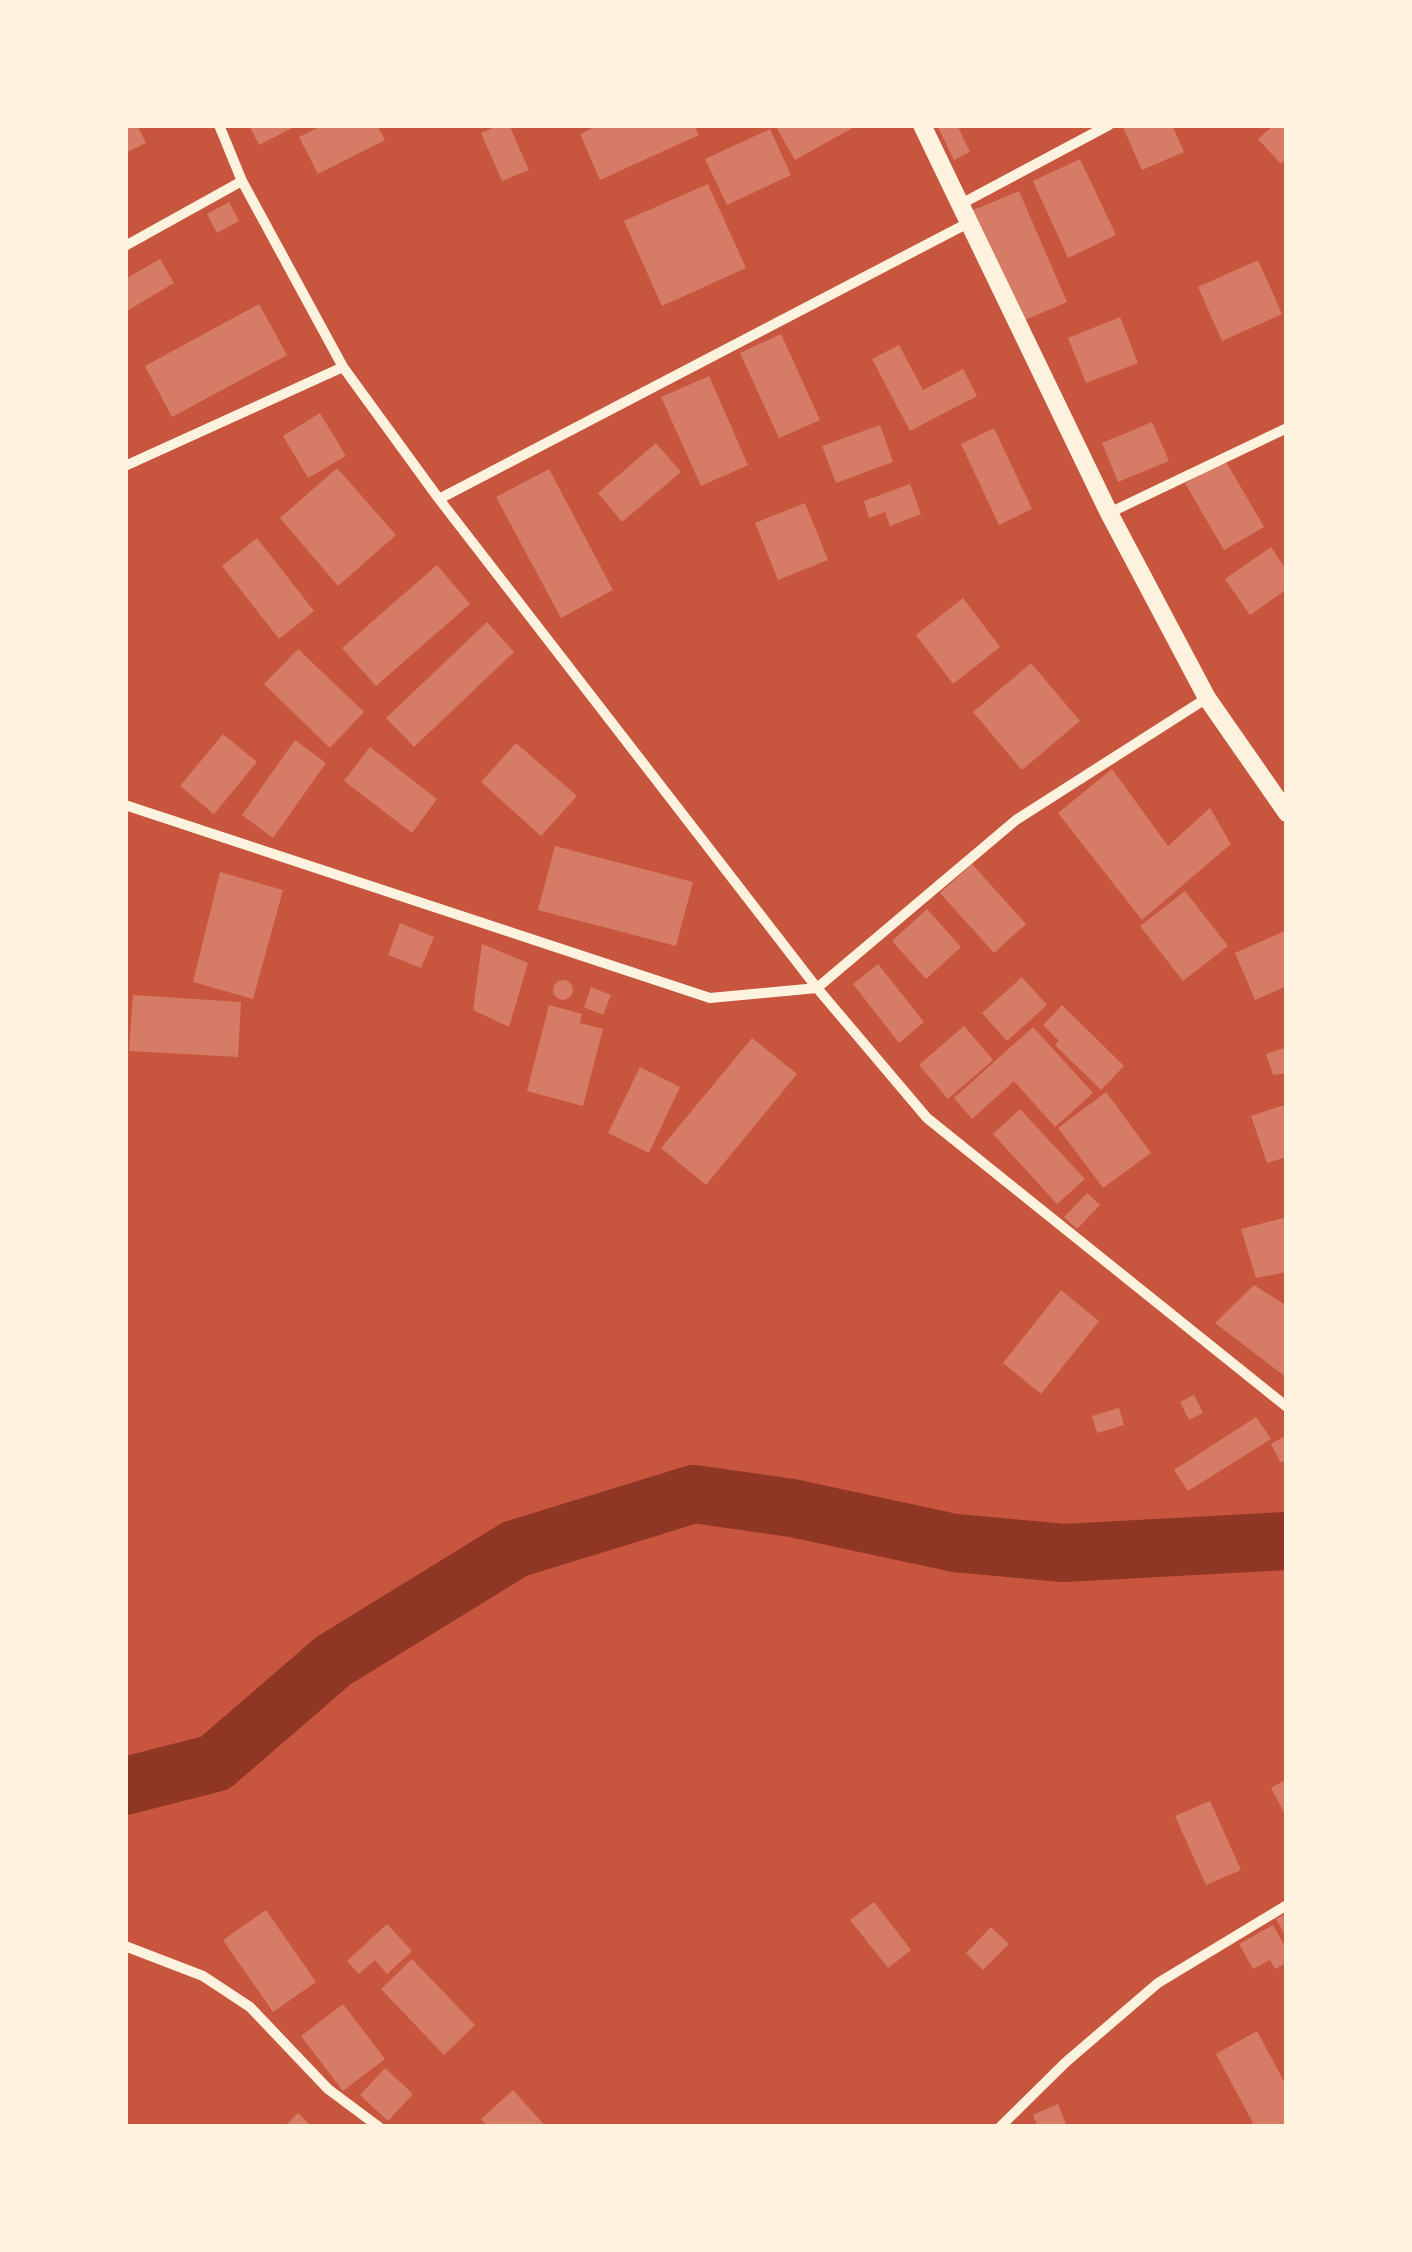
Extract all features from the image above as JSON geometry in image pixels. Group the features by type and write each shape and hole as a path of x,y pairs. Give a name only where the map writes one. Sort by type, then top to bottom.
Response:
{"street":[{"path":"218,125 242,182 343,367 439,498 817,988 927,1118 1287,1408"},
{"path":"922,125 1108,513 1206,698 1287,813"},
{"path":"962,204 1109,125"},
{"path":"125,246 242,182"},
{"path":"439,498 970,222"},
{"path":"125,466 343,367"},
{"path":"1108,513 1287,428"},
{"path":"125,804 710,998 817,988 1016,820 1206,698"},
{"path":"1000,2127 1066,2062 1158,1984 1287,1905"},
{"path":"125,1946 203,1976 250,2008 328,2089 379,2127"}],"building":[{"path":"125,125 137,125 146,143 125,153"},
{"path":"249,125 298,125 259,145"},
{"path":"323,125 377,125 385,140 318,174 299,137"},
{"path":"509,125 529,170 502,181 481,133"},
{"path":"599,125 694,125 699,135 600,180 580,134"},
{"path":"775,125 858,125 795,160"},
{"path":"937,125 957,125 970,152 954,160"},
{"path":"1122,125 1172,125 1184,152 1142,170"},
{"path":"1274,125 1287,125 1287,159 1281,164 1258,139"},
{"path":"770,129 791,175 727,205 705,159"},
{"path":"1080,159 1116,235 1068,258 1033,181"},
{"path":"708,184 746,268 662,306 624,221"},
{"path":"1019,191 1067,302 1018,323 971,211"},
{"path":"229,202 239,221 217,233 207,214"},
{"path":"160,259 174,283 125,312 125,279"},
{"path":"1258,260 1282,314 1222,341 1198,287"},
{"path":"259,304 287,355 172,417 145,366"},
{"path":"1120,317 1138,363 1086,383 1068,338"},
{"path":"781,334 820,420 779,438 740,353"},
{"path":"899,345 923,390 963,369 977,396 910,431 872,359"},
{"path":"709,376 748,465 701,486 661,397"},
{"path":"320,413 346,456 308,478 283,436"},
{"path":"1152,422 1169,461 1118,482 1102,443"},
{"path":"880,425 893,462 836,483 822,446"},
{"path":"994,428 1032,509 999,525 961,444"},
{"path":"656,443 681,472 622,522 598,493"},
{"path":"1225,460 1264,527 1224,550 1185,483"},
{"path":"337,468 396,535 338,586 280,518"},
{"path":"549,469 613,590 561,618 496,497"},
{"path":"910,484 921,514 890,526 885,512 869,518 864,501"},
{"path":"805,503 828,560 778,580 755,523"},
{"path":"257,538 314,611 279,639 222,566"},
{"path":"1271,547 1287,571 1287,589 1250,615 1225,579"},
{"path":"437,565 470,604 376,686 342,648"},
{"path":"963,598 1000,647 953,684 916,635"},
{"path":"487,622 514,652 414,747 386,718"},
{"path":"298,649 364,712 330,748 264,684"},
{"path":"1031,663 1080,721 1022,770 973,712"},
{"path":"223,734 257,762 214,814 180,786"},
{"path":"295,740 326,763 273,838 242,815"},
{"path":"516,743 577,796 541,836 481,782"},
{"path":"370,747 437,799 412,833 344,781"},
{"path":"1112,769 1168,846 1210,808 1231,844 1142,920 1058,813"},
{"path":"555,846 693,882 676,946 538,910"},
{"path":"972,864 1026,924 994,953 940,893"},
{"path":"220,872 283,890 253,999 193,982"},
{"path":"1185,891 1228,946 1183,981 1140,926"},
{"path":"927,909 961,947 926,979 892,941"},
{"path":"400,923 434,937 421,968 388,955"},
{"path":"1287,930 1287,986 1255,1000 1235,953"},
{"path":"482,944 528,963 509,1027 473,1010"},
{"path":"878,964 924,1022 899,1043 853,984"},
{"path":"1022,977 1047,1005 1007,1041 982,1013"},
{"path":"559,980 567,980 573,990 567,1000 559,1000 553,994 553,986"},
{"path":"591,987 611,995 603,1015 584,1007"},
{"path":"133,995 241,1002 238,1057 129,1051"},
{"path":"549,1005 582,1014 580,1023 603,1029 583,1106 527,1091"},
{"path":"1062,1005 1124,1066 1101,1090 1055,1045 1059,1041 1043,1025"},
{"path":"964,1026 993,1060 948,1099 919,1065"},
{"path":"1033,1027 1093,1093 1055,1127 1014,1081 972,1119 954,1098"},
{"path":"752,1038 797,1074 706,1185 661,1148"},
{"path":"1287,1047 1287,1073 1273,1075 1266,1054"},
{"path":"640,1067 680,1087 649,1153 608,1133"},
{"path":"1106,1092 1151,1153 1103,1188 1058,1128"},
{"path":"1287,1104 1287,1157 1267,1163 1251,1116"},
{"path":"1020,1109 1085,1179 1057,1204 993,1134"},
{"path":"1087,1193 1100,1205 1077,1229 1064,1217"},
{"path":"1287,1217 1287,1272 1256,1278 1241,1229"},
{"path":"1254,1285 1287,1306 1287,1378 1215,1323"},
{"path":"1061,1290 1099,1321 1041,1394 1003,1363"},
{"path":"1194,1395 1203,1413 1189,1420 1180,1402"},
{"path":"1119,1408 1124,1425 1097,1433 1092,1416"},
{"path":"1256,1417 1271,1439 1188,1491 1174,1470"},
{"path":"1287,1435 1287,1459 1281,1463 1271,1444"},
{"path":"1287,1779 1287,1818 1271,1788"},
{"path":"1210,1801 1241,1870 1206,1885 1175,1816"},
{"path":"874,1902 911,1950 888,1968 850,1920"},
{"path":"266,1910 316,1982 273,2012 223,1940"},
{"path":"1287,1913 1287,1938 1276,1919"},
{"path":"387,1924 412,1951 387,1974 375,1960 359,1974 347,1961"},
{"path":"1273,1925 1287,1950 1287,1963 1275,1969 1270,1960 1253,1969 1239,1944"},
{"path":"991,1927 1009,1944 983,1970 966,1953"},
{"path":"412,1959 475,2025 444,2055 381,1989"},
{"path":"343,2004 385,2059 343,2091 301,2036"},
{"path":"1257,2031 1287,2087 1287,2127 1255,2127 1216,2054"},
{"path":"385,2068 413,2094 388,2121 360,2095"},
{"path":"513,2090 546,2127 488,2127 481,2119"},
{"path":"1058,2104 1067,2127 1038,2127 1033,2115"},
{"path":"298,2113 312,2127 284,2127"}],"waterway":[{"path":"125,1786 215,1763 333,1661 515,1549 694,1494 792,1508 955,1543 1064,1553 1287,1541"}]}
